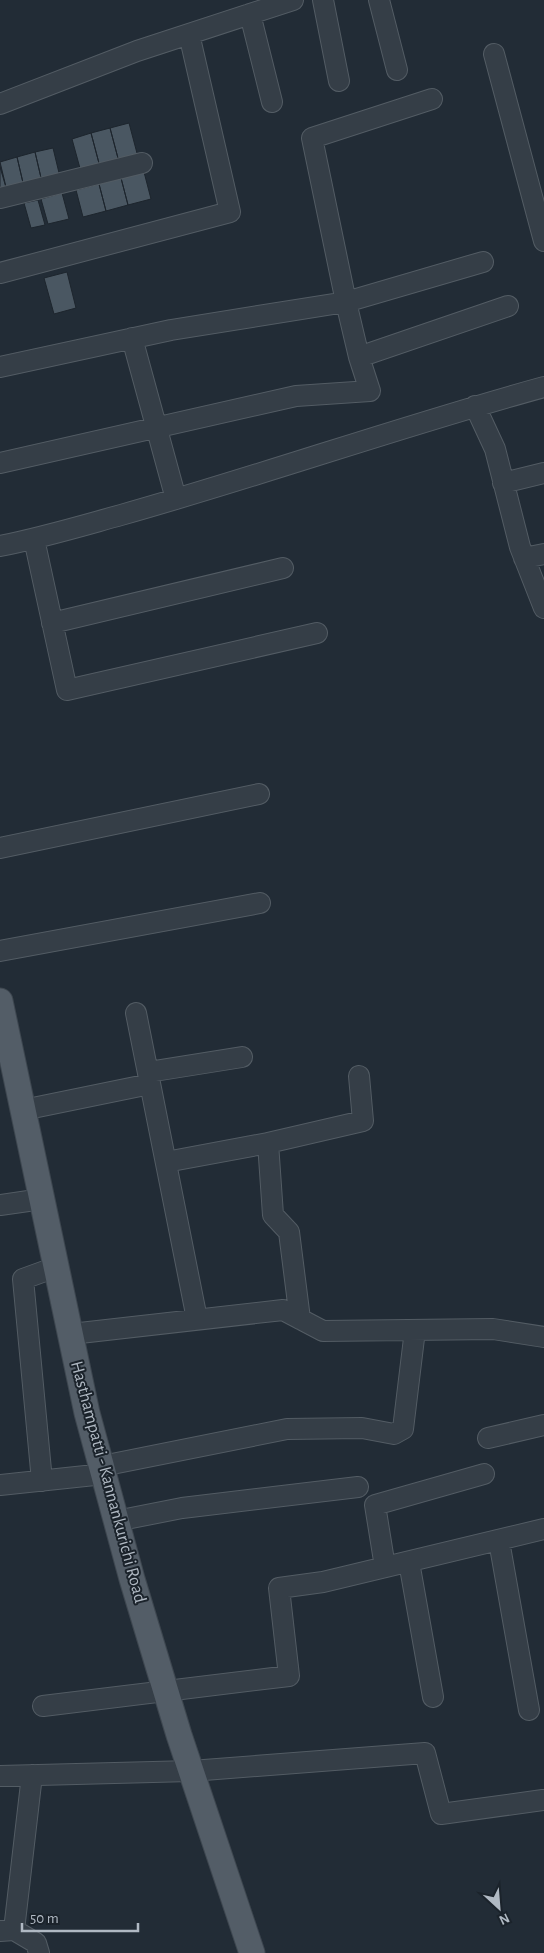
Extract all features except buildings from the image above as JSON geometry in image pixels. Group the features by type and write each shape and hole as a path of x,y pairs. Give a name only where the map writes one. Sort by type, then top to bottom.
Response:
{"main road":[{"name":"Hasthampatti - Kannankurichi Road","path":"0,1001 3,1026 23,1110 87,1412 165,1691 252,1953"}],"street":[{"path":"0,104 137,51 293,0"},
{"path":"323,0 339,81"},
{"path":"380,0 397,70"},
{"path":"250,14 272,102"},
{"path":"0,273 230,212 189,34"},
{"path":"494,54 544,241"},
{"path":"0,463 296,396 370,391 346,302 312,138 432,99"},
{"path":"0,198 142,164"},
{"path":"0,367 171,330 346,302 483,262"},
{"path":"360,357 508,306"},
{"path":"132,338 176,499"},
{"path":"0,546 34,539 176,499 475,406 544,387"},
{"path":"475,406 494,449 520,547 544,608"},
{"path":"503,483 544,473"},
{"path":"34,539 67,690 317,633"},
{"path":"524,558 544,554"},
{"path":"52,623 283,568"},
{"path":"0,848 258,794"},
{"path":"0,951 260,903"},
{"path":"136,1014 197,1319"},
{"path":"23,1110 242,1057"},
{"path":"166,1162 268,1143 363,1121 359,1076"},
{"path":"268,1143 273,1215 289,1232 300,1319"},
{"path":"0,1204 42,1199"},
{"path":"42,1480 23,1278 56,1267"},
{"path":"71,1334 283,1310 323,1331 492,1329 544,1337"},
{"path":"0,1485 103,1470 287,1430 362,1428 394,1434 403,1430 415,1330"},
{"path":"488,1438 544,1425"},
{"path":"385,1567 375,1505 484,1474"},
{"path":"116,1521 182,1508 358,1486"},
{"path":"43,1706 289,1676 279,1588 323,1582 544,1529"},
{"path":"499,1541 530,1710"},
{"path":"409,1562 433,1697"},
{"path":"0,1776 191,1772 425,1753 441,1814 543,1800"},
{"path":"32,1775 7,1930 36,1943 39,1953"}]}
